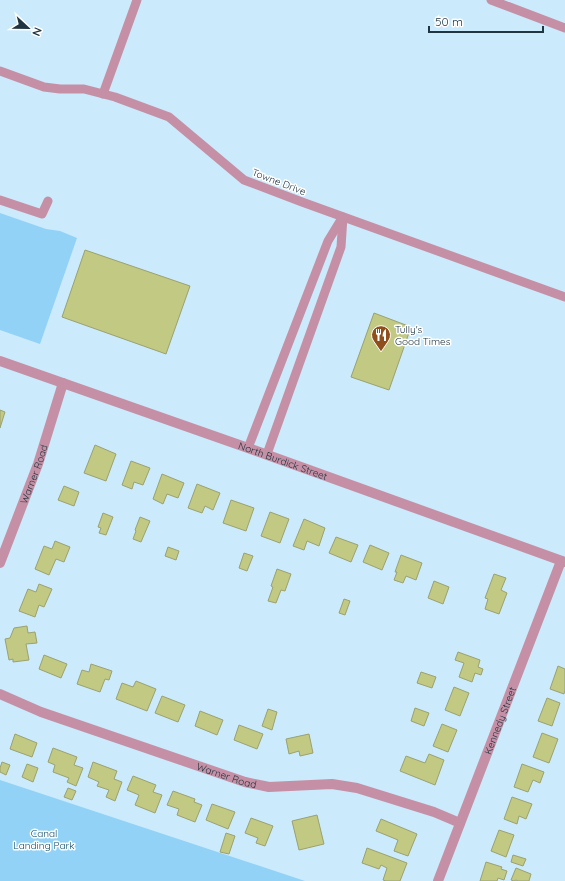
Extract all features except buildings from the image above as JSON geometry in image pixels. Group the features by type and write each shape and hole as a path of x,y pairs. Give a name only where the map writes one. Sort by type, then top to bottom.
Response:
{"street":[{"name":"North Burdick Street","path":"0,361 267,454 563,561"},
{"name":"Warner Road","path":"0,563 38,464 63,384"},
{"name":"Kennedy Street","path":"438,881 563,561"},
{"name":"Warner Road","path":"0,694 41,712 245,782 269,787 332,784 357,788 434,812 460,823"}],"lane":[{"path":"103,94 137,0"},
{"path":"490,0 565,28"},
{"name":"Towne Drive","path":"0,71 44,87 84,89 115,97 169,117 244,180 565,297"},
{"path":"0,200 42,214 48,201"},
{"path":"248,448 328,242 343,217"},
{"path":"267,454 342,246 343,217"}],"green space":[{"path":"0,213 46,229 60,231 77,238 40,344 0,330"},
{"name":"Canal Landing Park","path":"0,780 305,881 0,881"}],"place":[{"name":"Tully's Good Times","path":"381,352"}]}
